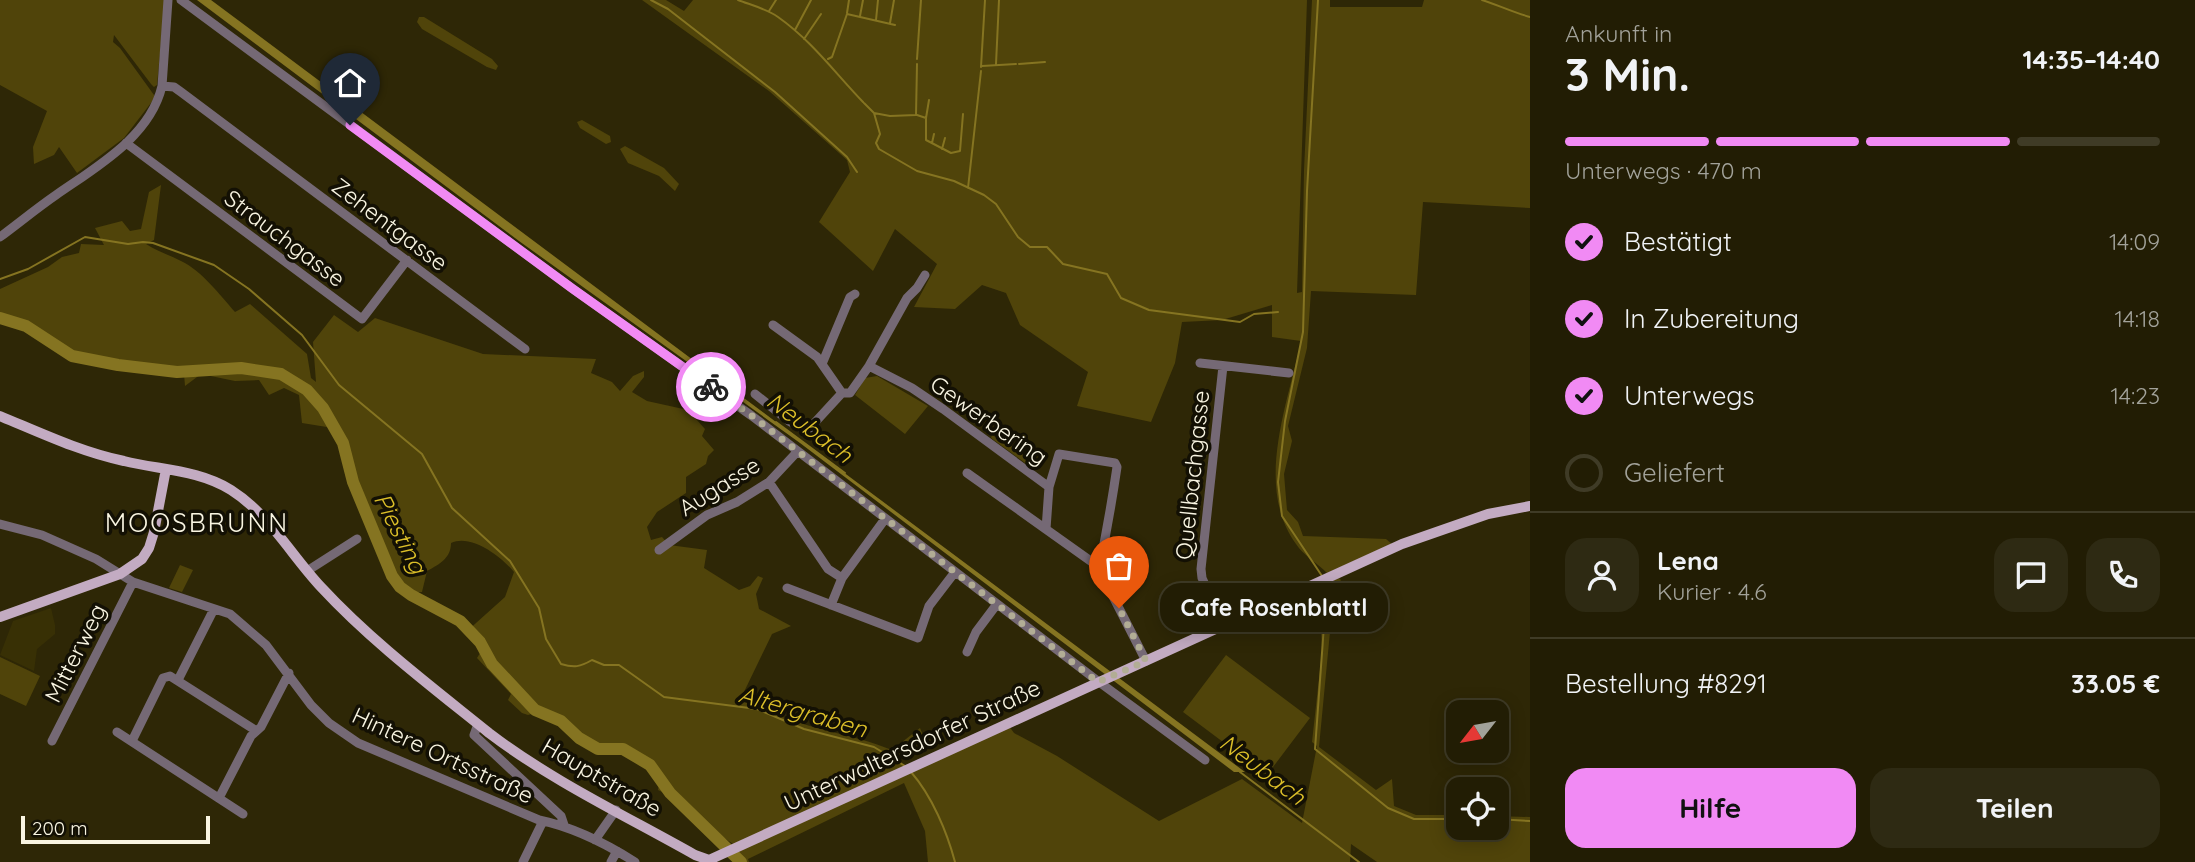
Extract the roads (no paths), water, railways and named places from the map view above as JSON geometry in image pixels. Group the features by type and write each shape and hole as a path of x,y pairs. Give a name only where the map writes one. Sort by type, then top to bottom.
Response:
{"main road":[{"path":"0,416 76,447 124,461 166,469 149,548 142,559 120,574 0,617"},
{"name":"Hauptstraße","path":"166,469 215,481 243,499 264,518 307,571 347,612 508,747 695,855 710,861"},
{"name":"Unterwaltersdorfer Straße","path":"710,861 1402,544 1455,524 1530,506"}],"street":[{"path":"0,237 126,143 156,105 162,86 169,0"},
{"path":"181,0 581,296 752,416 1205,760"},
{"name":"Zehentgasse","path":"162,86 176,88 525,349"},
{"name":"Strauchgasse","path":"126,143 362,319 407,260"},
{"path":"755,394 789,421 807,431 842,393 850,393 869,366 907,298 925,275"},
{"path":"822,364 850,297 855,294"},
{"path":"773,326 817,357 842,393"},
{"name":"Quellbachgasse","path":"1200,363 1290,373"},
{"name":"Gewerbering","path":"869,366 912,388 1049,487 1046,529"},
{"name":"Quellbachgasse","path":"1223,366 1201,569 1202,578 1224,626"},
{"name":"Augasse","path":"659,550 707,515 735,503 769,482 797,452"},
{"path":"1049,487 1059,454 1115,463 1117,467 1111,507 1106,521 1099,569"},
{"path":"967,473 1099,569 1146,661"},
{"path":"769,482 828,569 842,578"},
{"path":"831,605 842,578 885,519"},
{"name":"Hintere Ortsstraße","path":"0,524 43,535 72,547 133,582 230,614 251,631 289,673 311,705 329,723 358,743 543,821 564,825 617,850 635,862"},
{"path":"307,571 357,539"},
{"path":"787,589 918,638 929,606 955,572"},
{"name":"Mitterweg","path":"52,741 133,582"},
{"path":"967,652 976,632 998,604"},
{"path":"178,680 215,608"},
{"path":"219,798 289,673"},
{"path":"132,741 163,678 170,676 255,730"},
{"name":"Hauptstraße","path":"478,724 474,735 561,816 564,825"},
{"path":"117,732 243,814"},
{"path":"595,840 616,810"},
{"path":"523,862 543,821"},
{"path":"611,862 617,850"}],"waterway":[{"path":"651,0 668,9 775,92 847,157 857,172"},
{"path":"738,0 769,12 790,26 863,102"},
{"path":"769,11 776,0"},
{"path":"795,30 811,0"},
{"path":"847,13 849,0"},
{"path":"860,16 863,0"},
{"path":"876,20 878,0"},
{"path":"890,23 894,0"},
{"path":"917,59 921,0"},
{"path":"981,67 985,0"},
{"path":"996,64 999,0"},
{"path":"1318,0 1307,191 1303,332 1285,421 1278,482 1282,516 1322,576"},
{"path":"1482,0 1530,17"},
{"path":"804,39 821,14"},
{"path":"828,59 832,57 847,14 895,25"},
{"path":"1019,64 1045,62"},
{"path":"874,113 890,116 916,115 917,64"},
{"path":"982,66 1016,64"},
{"path":"968,188 981,71"},
{"path":"917,115 926,118 929,100"},
{"path":"864,103 874,113 880,134 876,143 879,149 917,171 954,181 984,195 996,204 1018,237 1030,247 1047,247 1063,264 1107,274 1121,298 1149,310 1240,322 1254,314 1278,312"},
{"path":"926,118 926,140 951,153 960,151 963,114"},
{"path":"932,143 934,134"},
{"path":"942,149 945,138"},
{"name":"Altergraben","path":"0,279 28,269 85,237 128,244 153,243 214,265 249,289 302,335 339,385 422,454 452,508 510,561 539,608 546,639 561,664 577,666 592,660 604,665 619,665 664,697 757,709 804,729 874,747 905,766"},
{"name":"Piesting","path":"0,318 26,326 72,356 177,372 241,368 281,374 307,390 323,408 343,443 353,482 392,576 400,587 460,621 480,642 492,664 535,710 561,721 579,738 598,749 623,749 650,765 670,793 741,862"},
{"name":"Neubach","path":"776,422 845,473"},
{"path":"1327,584 1315,749 1388,808 1414,819 1446,819"},
{"name":"Altergraben","path":"911,772 938,815 955,862"},
{"name":"Neubach","path":"1240,772 1359,862"},
{"path":"1509,820 1530,821"}],"place":[{"name":"Cafe Rosenblattl","path":"1119,608"}],"district":[{"name":"MOOSBRUNN","path":"197,522"}]}
